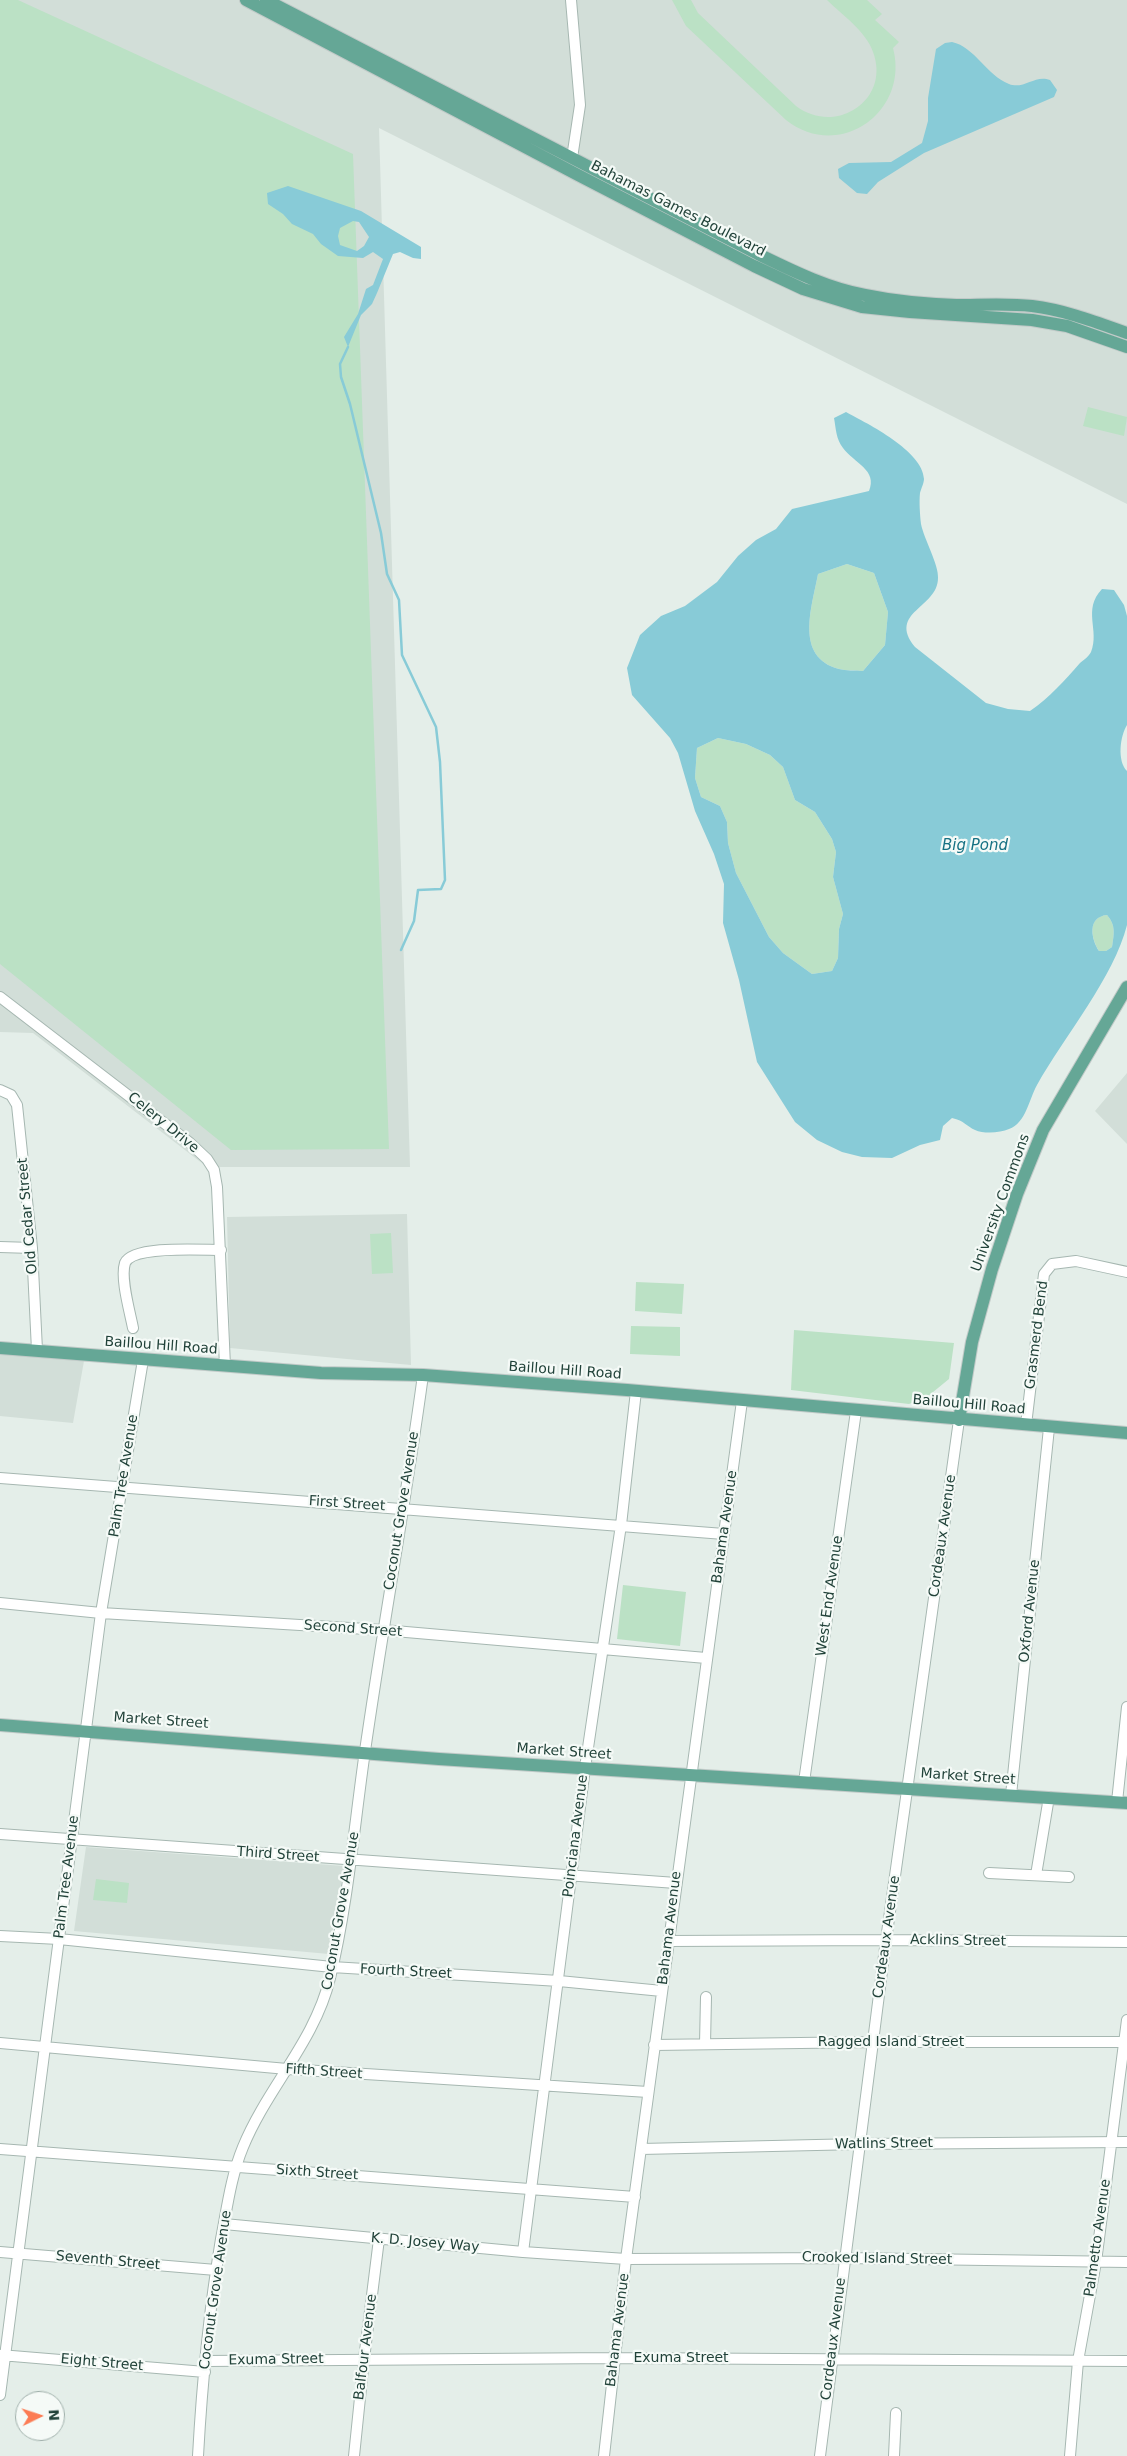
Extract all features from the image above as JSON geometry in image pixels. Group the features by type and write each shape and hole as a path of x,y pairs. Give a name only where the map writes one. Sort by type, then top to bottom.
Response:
{"main road":[{"name":"Bahamas Games Boulevard","path":"246,0 587,179 803,289 862,307 1012,318 1067,326 1127,347"},
{"name":"Bahamas Games Boulevard","path":"266,0 758,254 807,277 844,290 910,301 956,305 1014,305 1060,311 1127,333"},
{"path":"1012,318 1014,305"},
{"name":"University Commons","path":"959,1420 972,1342 992,1269 1017,1194 1043,1130 1127,987"},
{"name":"Baillou Hill Road","path":"0,1348 321,1373 423,1375 636,1391 1050,1428 1127,1433"},
{"name":"Market Street","path":"0,1724 690,1776 1122,1802"}],"street":[{"path":"571,0 580,105 572,158"},
{"name":"Celery Drive","path":"0,997 190,1143 207,1159 214,1170 218,1187 225,1366"},
{"name":"Old Cedar Street","path":"0,1090 12,1095 17,1105 32,1248 38,1326 37,1350"},
{"path":"0,1247 32,1248"},
{"path":"133,1328 124,1275 125,1263 130,1256 149,1251 221,1250"},
{"name":"Grasmerd Bend","path":"1026,1425 1044,1274 1052,1264 1076,1261 1127,1272"},
{"name":"Palm Tree Avenue","path":"0,2396 3,2355 19,2253 102,1613 143,1360"},
{"name":"Coconut Grove Avenue","path":"198,2456 205,2361 216,2270 236,2168 252,2129 324,2002 332,1967 352,1859 365,1752 423,1375"},
{"name":"Poinciana Avenue","path":"523,2252 585,1768 620,1524 636,1391"},
{"name":"Bahama Avenue","path":"604,2456 626,2259 742,1401"},
{"name":"West End Avenue","path":"804,1782 856,1411"},
{"name":"Cordeaux Avenue","path":"820,2456 886,1940 959,1420"},
{"name":"Oxford Avenue","path":"1010,1795 1050,1428"},
{"name":"First Street","path":"0,1478 620,1524 724,1534"},
{"name":"Second Street","path":"0,1603 102,1613 383,1630 706,1658"},
{"path":"1122,1802 1127,1707"},
{"path":"1036,1875 1049,1797"},
{"name":"Third Street","path":"0,1834 71,1841 572,1874 676,1883"},
{"path":"989,1873 1069,1877"},
{"name":"Fourth Street","path":"0,1936 59,1939 332,1967 558,1981 662,1991"},
{"name":"Acklins Street","path":"668,1941 1127,1942"},
{"path":"705,2044 706,1997"},
{"name":"Palmetto Avenue","path":"1070,2456 1078,2361 1096,2262 1126,2042 1127,2020"},
{"name":"Ragged Island Street","path":"654,2045 873,2042 1126,2042"},
{"name":"Fifth Street","path":"0,2044 45,2046 287,2070 648,2092"},
{"name":"Watlins Street","path":"641,2149 860,2144 1127,2142"},
{"name":"Sixth Street","path":"0,2149 635,2197"},
{"name":"K. D. Josey Way","path":"224,2224 318,2231 380,2239 523,2252 626,2259"},
{"name":"Balfour Avenue","path":"354,2456 364,2359 380,2239"},
{"name":"Seventh Street","path":"0,2252 216,2270"},
{"name":"Crooked Island Street","path":"626,2259 845,2258 1127,2262"},
{"name":"Eight Street","path":"3,2355 205,2372"},
{"name":"Exuma Street","path":"205,2361 614,2358 1127,2361"},
{"path":"894,2456 896,2413"}],"shaded area":[{"path":"0,0 1127,0 1127,504 379,128 410,1167 207,1167 33,1033 0,1032"},
{"path":"1127,1073 1127,1144 1095,1111"},
{"path":"407,1214 411,1365 230,1348 227,1217"},
{"path":"0,1354 84,1361 73,1423 0,1416"},
{"path":"86,1847 344,1866 329,1954 74,1931"}],"green space":[{"path":"0,0 18,0 353,154 389,1149 231,1150 0,964"},
{"path":"672,0 691,0 698,13 796,106 812,114 827,117 843,115 856,108 867,98 874,85 876,69 870,44 853,24 827,0 867,0 882,14 875,20 899,42 893,48 895,71 891,92 881,110 866,124 848,133 827,135 807,132 786,120 686,26"},
{"path":"1088,407 1127,417 1124,436 1083,426"},
{"path":"847,564 874,573 888,612 885,645 863,671 842,670 825,663 816,654 811,642 809,629 812,601 818,574"},
{"path":"718,738 746,744 770,755 783,767 795,800 815,812 832,839 836,852 833,877 843,914 839,929 838,958 832,971 812,974 783,953 769,937 736,873 728,843 727,822 720,806 701,797 695,778 697,748"},
{"path":"1107,915 1113,926 1112,947 1106,951 1099,951 1092,929 1096,920"},
{"path":"391,1233 393,1273 372,1274 370,1234"},
{"path":"636,1282 684,1284 682,1314 635,1311"},
{"path":"631,1326 680,1327 680,1356 630,1354"},
{"path":"794,1330 954,1343 949,1379 927,1397 909,1404 791,1390"},
{"path":"623,1585 686,1592 680,1646 617,1639"},
{"path":"96,1879 129,1883 127,1903 93,1900"}],"water":[{"path":"952,42 967,49 1001,80 1009,84 1020,85 1039,79 1050,80 1057,90 1054,97 924,153 878,182 867,194 857,193 839,178 838,169 849,163 891,162 922,143 928,121 928,98 936,49 945,43"},
{"path":"288,186 361,211 421,247 421,259 413,258 400,252 393,254 372,304 361,315 348,347 344,337 358,314 366,289 373,285 383,259 373,252 363,258 338,256 321,244 313,234 292,224 283,214 268,204 267,193","holes":["353,221 359,222 369,237 364,246 357,251 340,245 338,236 340,228"]},
{"name":"Big Pond","path":"846,412 880,431 905,449 921,469 924,479 920,493 921,524 936,566 938,578 936,588 930,597 910,618 907,626 908,635 915,647 986,703 1008,709 1030,711 1044,700 1091,652 1094,636 1093,605 1102,589 1114,590 1124,605 1127,616 1127,725 1123,735 1121,755 1127,771 1127,925 1121,945 1100,986 1048,1066 1023,1116 1015,1126 1001,1131 983,1132 952,1118 943,1126 940,1140 920,1145 892,1158 862,1157 842,1152 817,1140 795,1122 757,1062 739,980 723,923 724,884 714,854 695,811 678,753 670,738 632,695 627,668 640,635 661,616 685,606 717,582 738,556 756,540 776,529 792,509 869,491 871,484 868,472 841,445 834,418","holes":["847,564 874,573 888,612 885,645 863,671 842,670 825,663 816,654 811,642 809,629 812,601 818,574","718,738 746,744 770,755 783,767 795,800 815,812 832,839 836,852 833,877 843,914 839,929 838,958 832,971 812,974 783,953 769,937 736,873 728,843 727,822 720,806 701,797 695,778 697,748","1107,915 1113,926 1112,947 1106,951 1099,951 1094,941 1092,929 1096,920"]}],"waterway":[{"path":"348,347 340,364 341,377 350,404 381,533 387,574 399,600 402,655 436,727 440,762 445,880 441,889 418,890 414,921 401,950"}]}
